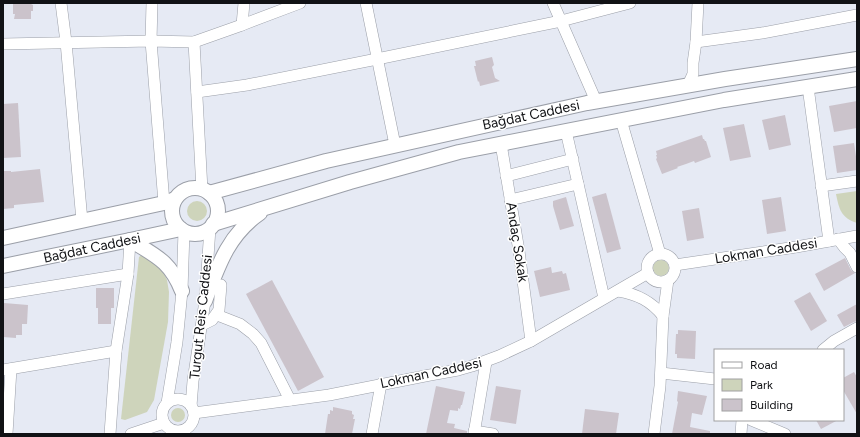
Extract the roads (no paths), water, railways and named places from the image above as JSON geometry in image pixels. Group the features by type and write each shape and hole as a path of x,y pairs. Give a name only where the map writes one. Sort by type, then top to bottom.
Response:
{"main road":[{"name":"Bağdat Caddesi","path":"206,192 326,161 596,101 857,59"},
{"name":"Bağdat Caddesi","path":"212,226 335,186 459,152 724,100 857,79"},
{"path":"195,188 206,192 213,197 217,208 216,219 212,226 200,233 189,233 182,230 173,218 173,205 169,201 187,190 195,188"},
{"name":"Bağdat Caddesi","path":"3,238 169,201"},
{"path":"206,301 219,265 228,246 247,223 271,206"},
{"name":"Bağdat Caddesi","path":"3,266 182,230"},
{"path":"130,240 148,250 163,262 174,275 182,291"}],"street":[{"path":"61,3 66,42 82,220"},
{"path":"152,3 151,41 169,201"},
{"path":"242,25 244,3"},
{"path":"3,44 151,41 194,42 300,3"},
{"path":"366,3 395,145"},
{"path":"552,3 596,101"},
{"path":"197,92 247,85 377,59 561,21 630,3"},
{"path":"688,85 694,74 693,63 696,42 698,3"},
{"path":"696,42 762,33 857,15"},
{"path":"194,42 206,192"},
{"path":"808,87 821,186 834,240 850,253 857,267"},
{"path":"621,120 660,254"},
{"path":"566,131 604,298"},
{"name":"Andaç Sokak","path":"501,144 519,251 531,341"},
{"path":"506,176 573,159"},
{"path":"821,186 857,181"},
{"path":"510,200 578,184"},
{"name":"Turgut Reis Caddesi","path":"193,409 194,381 206,301 212,226"},
{"name":"Turgut Reis Caddesi","path":"167,403 177,342 182,291 182,230"},
{"name":"Lokman Caddesi","path":"675,265 796,247 857,236"},
{"path":"110,434 116,351 128,274 130,240"},
{"path":"666,254 673,259 675,265 674,274 665,282 653,279 648,273 647,265 654,255 666,254"},
{"name":"Lokman Caddesi","path":"193,409 329,395 458,370 486,362 531,341 648,273"},
{"path":"3,294 128,274"},
{"path":"654,434 661,373 663,316 668,280"},
{"path":"657,281 663,316"},
{"path":"202,325 212,320 217,315 220,307 221,285"},
{"path":"618,291 641,297 653,305 663,316"},
{"path":"217,315 240,324 253,334 261,343 290,400"},
{"path":"824,349 834,341 857,328"},
{"path":"7,434 7,369 116,351"},
{"path":"486,362 474,432 493,434"},
{"path":"661,373 714,379"},
{"path":"372,434 381,384"},
{"path":"131,434 167,428 176,431 187,431 194,419 193,409 184,400 180,399 167,403 162,411 162,416 167,428"},
{"path":"741,434 742,421"},
{"path":"753,421 785,434"}]}
